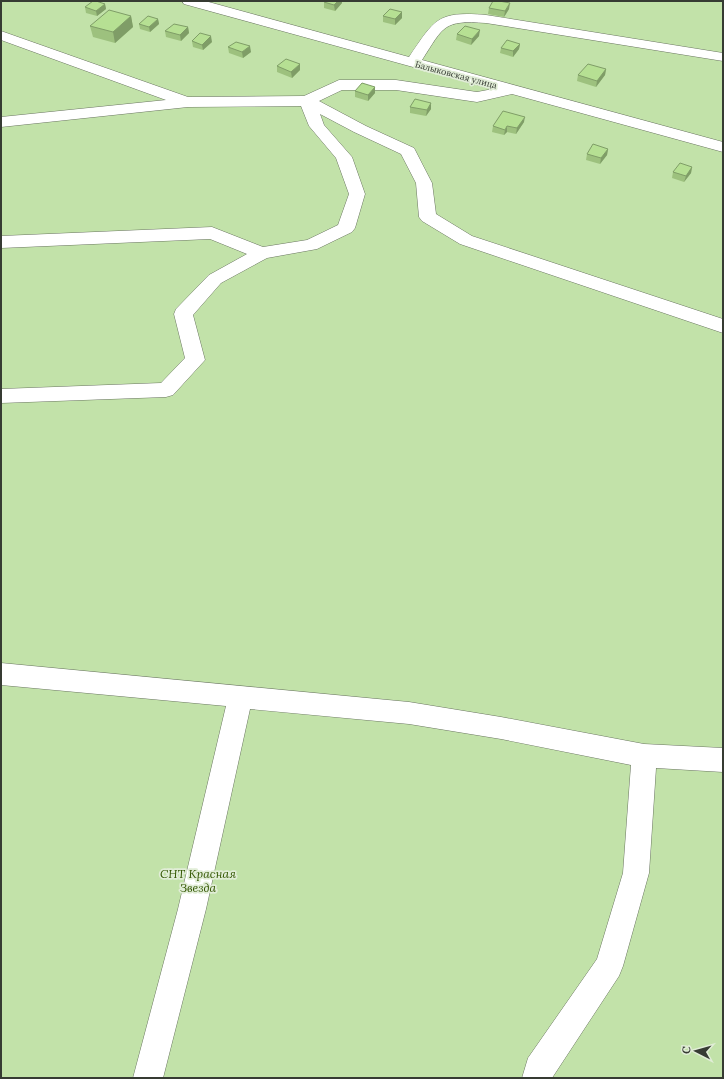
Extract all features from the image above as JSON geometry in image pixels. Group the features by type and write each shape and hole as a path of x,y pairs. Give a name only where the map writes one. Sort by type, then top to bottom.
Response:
{"street":[{"name":"Балыковская улица","path":"189,1 723,147"},
{"path":"412,63 439,25 452,19 462,18 486,18 723,57"},
{"path":"1,35 188,102"},
{"path":"1,122 188,102 307,101 339,85 396,86 477,97 510,90"},
{"path":"1,396 166,390 195,360 183,314 215,279 262,253 311,245 346,228 357,194 344,157 318,126 307,101"},
{"path":"307,101 360,129 408,151 424,182 428,217 466,240 723,326"},
{"path":"1,242 212,233 262,253"},
{"path":"1,674 409,713 501,728 644,756 723,760"},
{"path":"148,1078 192,909 240,697"},
{"path":"537,1078 539,1069 609,966 636,872 644,756"}],"green space":[{"name":"СНТ Красная Звезда","path":"1,1 723,1 723,1078 1,1078"}],"building":[{"path":"93,1 105,4 96,11 85,7"},
{"path":"338,1 334,5 324,2"},
{"path":"493,1 510,3 505,11 489,8"},
{"path":"390,9 402,12 395,19 383,16"},
{"path":"109,10 131,16 113,32 90,26"},
{"path":"148,16 158,19 149,27 139,24"},
{"path":"174,24 188,27 180,35 165,31"},
{"path":"465,26 480,30 472,39 457,34"},
{"path":"200,33 211,36 202,45 192,41"},
{"path":"507,40 520,44 513,51 501,48"},
{"path":"236,42 250,46 242,52 228,47"},
{"path":"286,59 300,64 291,72 277,66"},
{"path":"588,64 606,69 597,81 578,75"},
{"path":"362,83 375,87 368,95 355,91"},
{"path":"415,99 431,103 427,110 410,107"},
{"path":"503,111 525,117 517,128 507,126 505,130 493,126"},
{"path":"593,144 608,149 601,158 587,154"},
{"path":"680,163 692,167 686,176 673,172"}]}
